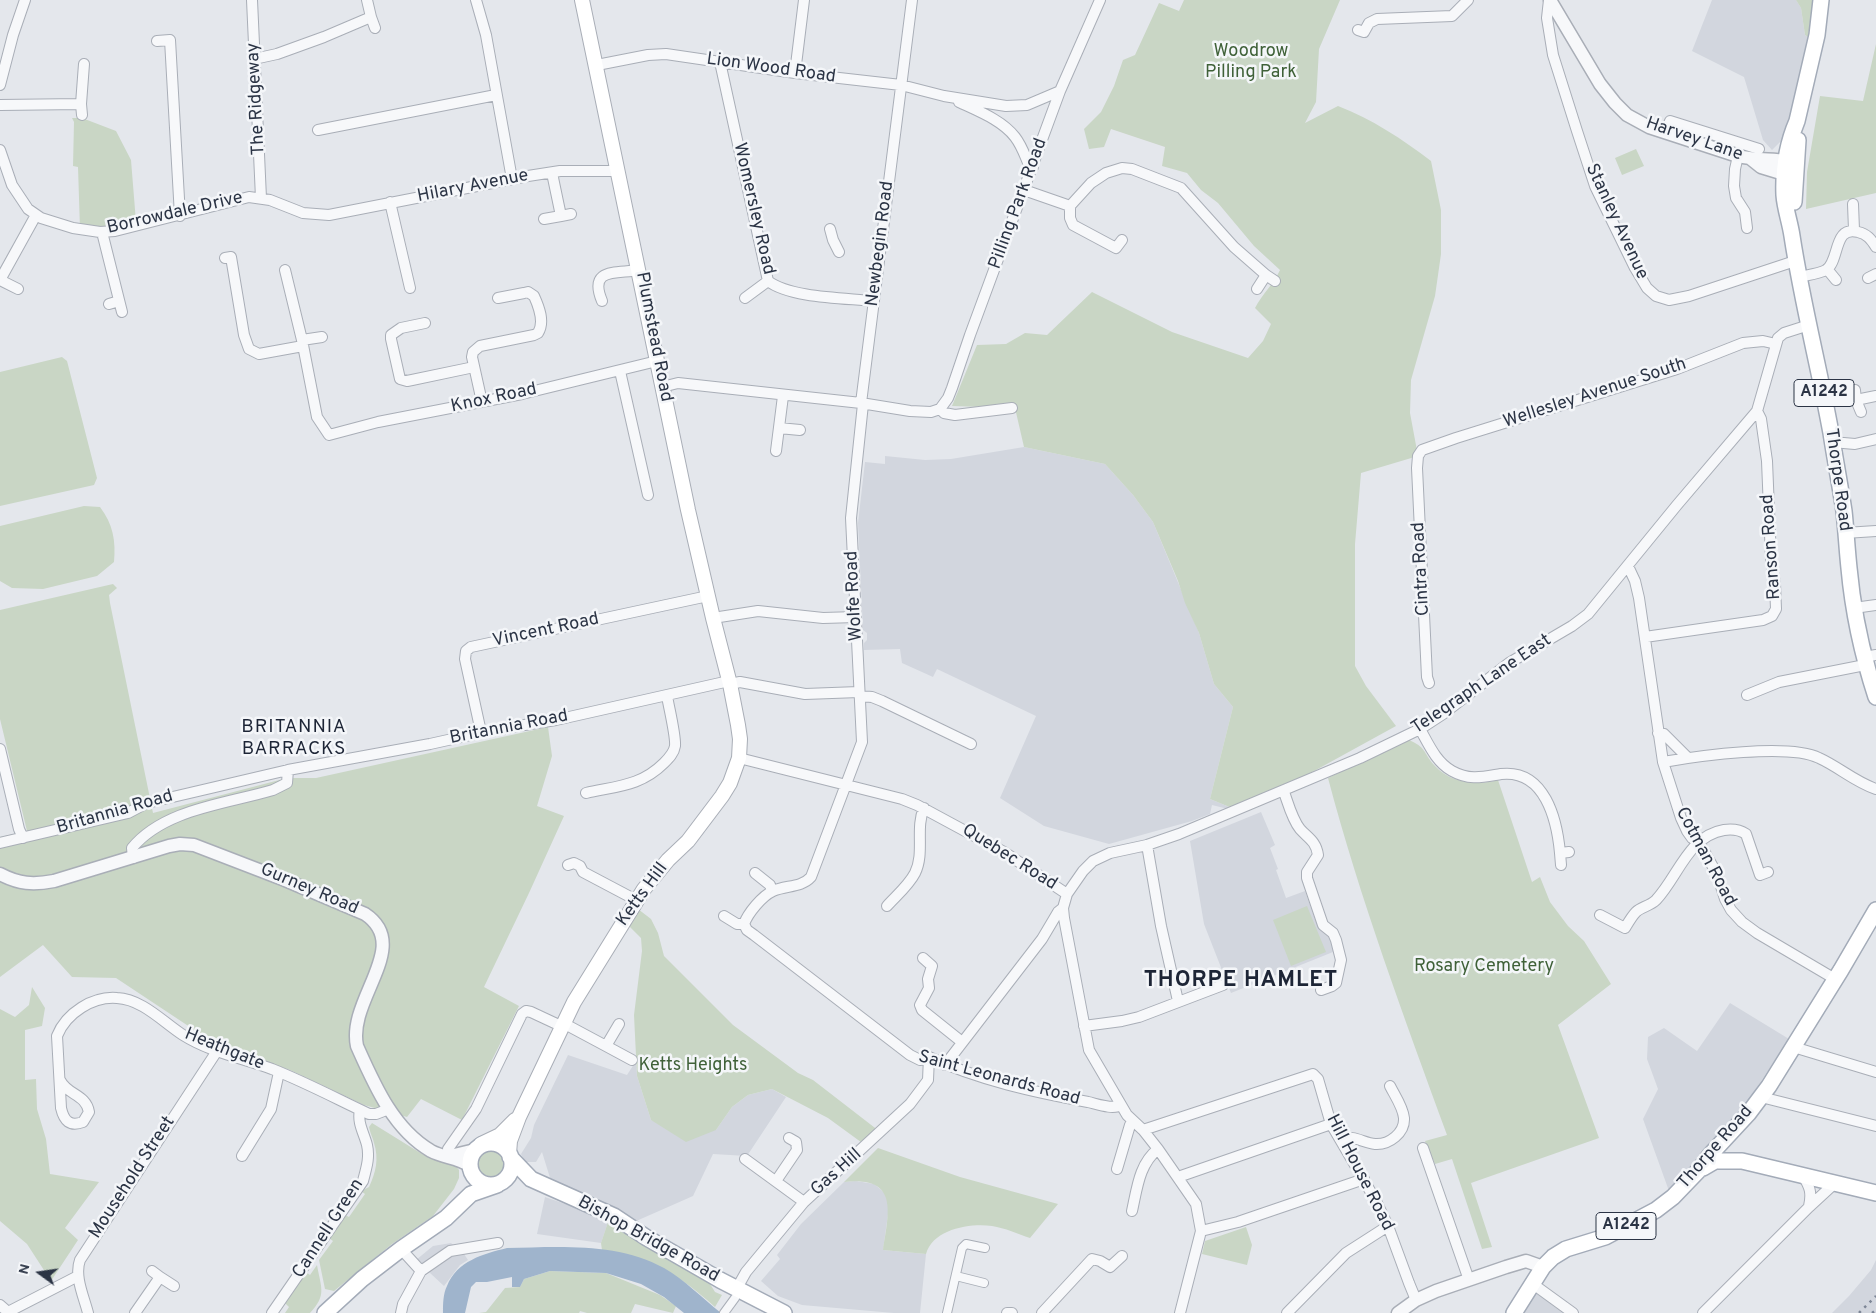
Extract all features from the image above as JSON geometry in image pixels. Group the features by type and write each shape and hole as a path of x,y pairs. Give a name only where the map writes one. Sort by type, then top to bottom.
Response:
{"main road":[{"name":"Plumstead Road","path":"582,0 619,170 662,387 713,618 729,680"},
{"name":"A1242","path":"1790,168 1799,131 1797,121 1817,35 1821,0"},
{"name":"Thorpe Road","path":"1790,168 1792,234 1795,261 1821,379 1844,512 1854,608 1876,697"},
{"name":"Ketts Hill","path":"509,1155 510,1141 519,1117 574,1002 636,900 668,860 688,841 730,783 739,758 738,725 729,680"},
{"name":"Thorpe Road","path":"1514,1313 1543,1267 1559,1253 1599,1239 1656,1210 1673,1197 1699,1170 1748,1114 1761,1096 1873,922 1876,910"},
{"name":"Ketts Hill","path":"478,1147 500,1135 519,1117"},
{"name":"A1242","path":"1728,1136 1725,1142 1726,1152 1742,1161"},
{"path":"326,1313 362,1279 435,1225 468,1185 471,1168 478,1147 490,1142 500,1144 509,1155 512,1170 500,1183 484,1184 478,1180 471,1168"},
{"name":"Bishop Bridge Road","path":"509,1155 531,1180 614,1216 670,1252 720,1280 736,1293 784,1313"},
{"name":"A1242","path":"1699,1170 1716,1161 1742,1161 1876,1193"},
{"name":"Bishop Bridge Road","path":"435,1225 446,1218 473,1192 500,1183 531,1180"}],"street":[{"path":"0,85 11,42 25,0"},
{"name":"The Ridgeway","path":"252,0 261,198"},
{"path":"368,0 375,28"},
{"path":"476,0 486,35 512,179"},
{"path":"795,73 804,0"},
{"name":"Newbegin Road","path":"862,403 873,301 912,0"},
{"name":"Pilling Park Road","path":"940,409 952,388 1060,91 1100,0"},
{"path":"1364,32 1369,23 1377,19 1452,16 1468,0"},
{"name":"Harvey Lane","path":"1550,0 1600,84 1627,115 1666,133 1750,149 1760,167 1790,168"},
{"name":"Stanley Avenue","path":"1550,0 1547,6 1547,18 1553,56 1595,186 1635,268 1647,288 1656,296 1669,300 1689,296 1795,261"},
{"path":"254,59 278,54 372,17"},
{"path":"1550,34 1554,25 1561,19"},
{"path":"157,41 170,40 180,216"},
{"name":"Lion Wood Road","path":"597,65 658,54 795,73 901,85 944,96 1006,106 1027,105 1060,91"},
{"name":"Womersley Road","path":"720,62 768,282 790,292 873,301"},
{"path":"0,105 82,110 84,64"},
{"path":"318,130 496,94"},
{"name":"Lion Wood Road","path":"944,96 979,111 1001,124 1014,136 1029,165 1033,167"},
{"path":"1746,228 1745,212 1736,198 1734,186 1735,169 1750,149"},
{"name":"Borrowdale Drive","path":"0,150 12,185 28,209 36,215 60,225 102,232 115,231 180,216 240,199 261,198 276,202 303,214 329,215"},
{"path":"1122,240 1116,248 1073,226 1070,218 1070,206 1091,183 1106,173 1122,168 1132,169 1181,188 1234,247 1275,281"},
{"name":"Hilary Avenue","path":"329,215 552,172 619,170"},
{"path":"544,219 566,215 552,172"},
{"path":"1024,190 1070,206"},
{"path":"390,202 410,288"},
{"path":"1853,204 1854,230"},
{"path":"18,289 0,280 36,215"},
{"path":"830,229 839,252"},
{"path":"1798,277 1827,269 1832,263 1837,243 1842,236 1854,230 1864,233 1876,247"},
{"path":"102,232 114,303 122,312"},
{"path":"225,258 231,257 244,335 249,350 259,354 322,337"},
{"path":"1827,269 1836,280"},
{"path":"285,270 303,343"},
{"path":"597,297 599,282 605,274 617,271 639,270"},
{"path":"1257,289 1266,275"},
{"path":"745,298 768,282"},
{"path":"482,402 472,358 473,352 480,346 534,335 541,330 542,322 534,296 528,292 501,295"},
{"path":"417,323 397,330 392,335 391,340 400,379 407,381 474,367"},
{"path":"1776,344 1778,338 1784,333 1809,325"},
{"name":"Wellesley Avenue South","path":"1418,456 1422,450 1456,438 1677,369 1743,343 1762,341 1776,344"},
{"name":"Knox Road","path":"303,343 317,417 329,435 378,422 482,402 657,361"},
{"name":"Telegraph Lane East","path":"1067,894 1083,871 1093,861 1110,853 1147,845 1179,834 1284,792 1304,781 1360,758 1420,729 1443,714 1509,663 1572,626 1588,614 1757,411 1776,344"},
{"path":"620,371 631,436 644,490"},
{"path":"662,387 678,383 783,396 862,403 922,412 940,409 944,413 955,414 1012,408"},
{"path":"1861,412 1855,395 1876,396"},
{"path":"776,451 783,396"},
{"name":"Wolfe Road","path":"847,785 862,742 851,518 862,403"},
{"name":"Ranson Road","path":"1645,637 1764,620 1772,616 1776,609 1771,559 1767,461 1761,419 1757,411"},
{"path":"779,428 800,430"},
{"path":"1832,442 1855,444 1876,440"},
{"name":"Cintra Road","path":"1418,456 1429,683"},
{"path":"1845,533 1876,530"},
{"name":"Cotman Road","path":"1628,566 1635,581 1663,762 1687,832 1699,843 1717,874 1731,910 1742,922 1757,933 1835,979"},
{"name":"Vincent Road","path":"481,732 465,659 466,650 471,647 708,596"},
{"path":"1854,608 1876,605"},
{"path":"713,618 758,612 823,618 856,617"},
{"path":"1748,695 1779,682 1868,659"},
{"name":"Britannia Road","path":"0,843 128,812 147,803 288,770 430,744 481,732 556,720 667,696 729,680 805,694 860,694 872,697 972,744"},
{"path":"586,793 640,781 656,771 671,756 675,747 667,696"},
{"path":"1420,729 1438,760 1457,774 1473,778 1486,778 1501,774 1514,775 1537,786 1551,808 1565,853 1561,865"},
{"path":"1658,733 1664,734 1688,758"},
{"path":"0,749 19,829 23,838"},
{"path":"1663,762 1738,753 1778,751 1804,753 1819,757 1876,790"},
{"name":"Quebec Road","path":"739,758 902,799 924,808 1004,852 1067,894 1063,908 1089,1050 1121,1105"},
{"name":"Britannia Road","path":"133,858 132,848 139,840 165,822 180,815 273,790 287,783 288,770"},
{"path":"741,924 772,891 806,882 811,877 847,785"},
{"path":"1284,792 1300,830 1310,837 1317,849 1318,855 1307,872 1307,878 1323,925 1333,933 1340,949 1341,960 1336,983 1321,990"},
{"path":"887,906 908,884 916,871 921,817 924,808"},
{"path":"1600,914 1625,928 1636,912 1654,902 1667,887 1683,860 1699,843 1706,836 1717,831 1727,829 1742,831 1746,834 1764,876"},
{"name":"Gurney Road","path":"0,874 16,882 38,884 180,844 203,848 346,905 373,919 382,932 384,948 358,1017 355,1036 364,1062 389,1110 406,1131 434,1152 449,1153 463,1160 471,1168"},
{"path":"1147,845 1161,926 1178,1001"},
{"path":"568,865 574,863 580,866 583,872 636,900"},
{"path":"755,873 770,885 772,891"},
{"path":"945,1065 1042,939 1058,912 1063,908"},
{"name":"Saint Leonards Road","path":"724,916 741,924 910,1055 920,1060 929,1058 945,1065 1025,1090 1104,1105 1118,1107 1121,1105"},
{"path":"923,958 932,966 928,980 929,988 920,1005 922,1010 962,1042"},
{"path":"1084,1026 1139,1017 1223,984"},
{"name":"Heathgate","path":"60,1080 57,1036 61,1027 69,1018 97,999 118,998 133,1001 184,1036 217,1051 279,1072 360,1110 372,1114 389,1110"},
{"path":"449,1153 463,1134 522,1014 526,1011 562,1024 632,1060"},
{"path":"606,1046 619,1024"},
{"path":"1794,1046 1876,1072"},
{"name":"Mousehold Street","path":"78,1276 80,1260 217,1051"},
{"name":"Gas Hill","path":"736,1293 746,1272 804,1202 910,1104 928,1080 929,1058"},
{"path":"242,1156 272,1109 279,1072"},
{"name":"Hill House Road","path":"1143,1130 1314,1074 1318,1079 1331,1124 1364,1179 1388,1226 1416,1300"},
{"path":"1342,1140 1350,1137 1382,1144 1392,1140 1397,1135 1401,1130 1404,1118 1399,1102 1390,1086"},
{"path":"1761,1096 1876,1126"},
{"path":"1121,1105 1158,1149 1196,1204 1201,1231 1180,1313"},
{"name":"Cannell Green","path":"272,1313 363,1181 368,1157 367,1146 359,1121 360,1110"},
{"path":"1117,1169 1130,1125 1133,1121"},
{"path":"1178,1177 1331,1124"},
{"path":"776,1181 797,1150 796,1142 789,1138"},
{"path":"449,1153 478,1147"},
{"path":"1423,1148 1469,1280"},
{"path":"1132,1211 1139,1177 1147,1161 1158,1149"},
{"path":"745,1159 804,1202"},
{"path":"1803,1176 1812,1194 1809,1207"},
{"path":"1201,1231 1238,1222 1364,1179"},
{"path":"1703,1313 1835,1183"},
{"path":"1286,1313 1346,1253 1388,1226"},
{"path":"401,1313 403,1304 421,1271 450,1250 498,1243"},
{"path":"947,1313 962,1248 966,1244 985,1248"},
{"path":"401,1249 421,1271"},
{"path":"1042,1313 1092,1259 1110,1267 1122,1256"},
{"path":"1398,1313 1416,1300 1436,1291 1526,1261 1543,1267"},
{"path":"135,1313 156,1274 174,1286"},
{"path":"5,1310 78,1276 88,1313"},
{"path":"956,1276 984,1283"},
{"path":"1533,1284 1573,1313"},
{"path":"724,1312 736,1293"},
{"path":"1007,1313 1012,1313"}],"shaded area":[{"path":"1712,0 1796,0 1801,8 1805,35 1808,37 1785,137 1772,150 1763,140 1744,77 1692,51"},
{"path":"1024,447 1105,464 1133,495 1153,522 1199,633 1214,684 1233,707 1210,799 1232,808 1228,809 1212,805 1210,814 1192,821 1109,844 1044,826 1000,798 1036,716 937,669 933,677 902,663 900,649 864,650 867,633 863,630 858,523 865,462 885,464 885,456 925,460 951,459"},
{"path":"1261,812 1275,845 1270,848 1286,898 1305,891 1316,922 1330,937 1333,952 1231,993 1204,924 1190,841"},
{"path":"1730,1003 1789,1039 1723,1135 1669,1191 1643,1119 1658,1089 1647,1059 1648,1037 1664,1028 1697,1051"},
{"path":"568,1055 627,1075 636,1061 637,1076 651,1120 716,1130 732,1107 748,1095 772,1089 786,1097 747,1156 713,1154 693,1196 634,1222 601,1201 551,1181 542,1152 536,1162 525,1162 521,1154 531,1138 534,1125"},
{"path":"856,1181 874,1184 885,1193 889,1207 883,1250 926,1254 920,1313 894,1313 802,1305 778,1296 761,1281 780,1259 777,1255 801,1224 844,1182"},
{"path":"545,1197 609,1219 601,1243 537,1234"},
{"path":"451,1243 468,1260 460,1265 444,1286 416,1260 433,1246"},
{"path":"1876,1260 1876,1313 1832,1313 1871,1270"},
{"path":"1535,1292 1563,1313 1521,1313"}],"green space":[{"name":"Woodrow Pilling Park","path":"1184,0 1340,0 1319,49 1316,102 1305,123 1338,106 1375,123 1398,137 1431,161 1441,210 1441,254 1435,296 1411,380 1410,413 1418,456 1361,473 1355,544 1355,666 1366,686 1396,726 1305,776 1232,808 1210,799 1233,707 1214,684 1199,633 1153,522 1133,495 1105,464 1024,447 1015,408 952,406 977,345 1006,344 1025,333 1047,335 1092,292 1172,332 1248,358 1263,341 1271,324 1255,308 1280,270 1254,246 1218,203 1201,190 1187,173 1162,166 1165,147 1111,129 1104,147 1089,149 1084,129 1101,112 1114,86 1123,60 1135,55 1159,3 1179,11"},
{"path":"1796,0 1813,0 1808,37 1805,35 1801,8"},
{"path":"1876,44 1876,193 1806,209 1807,172 1820,96 1863,101"},
{"path":"72,118 82,118 116,131 131,160 136,222 105,230 80,229 78,167 73,166 74,122"},
{"path":"1636,149 1644,166 1622,175 1615,158"},
{"path":"62,357 67,361 97,478 94,485 0,506 0,372"},
{"path":"84,506 100,507 108,520 114,540 114,562 97,576 43,589 12,588 0,581 0,526"},
{"path":"113,584 117,588 109,595 110,603 153,813 287,778 316,778 548,727 552,756 537,806 564,816 484,987 519,1006 462,1120 421,1099 407,1117 364,1105 290,1070 217,1045 116,978 72,977 43,945 0,977 0,837 27,831 0,719 0,610"},
{"name":"Rosary Cemetery","path":"1407,739 1422,748 1435,766 1448,776 1473,783 1498,780 1532,882 1540,877 1550,902 1568,926 1584,941 1611,984 1558,1025 1599,1138 1471,1183 1492,1247 1482,1249 1452,1159 1435,1164 1425,1141 1447,1135 1368,913 1328,778"},
{"path":"1307,906 1326,952 1291,966 1273,920"},
{"name":"Ketts Heights","path":"638,909 651,919 658,933 664,956 733,1025 798,1073 813,1080 879,1131 865,1145 828,1118 772,1089 748,1095 732,1107 716,1130 686,1142 651,1120 637,1076 634,1015 642,951 641,938 628,925"},
{"path":"32,987 45,1008 42,1026 25,1030 25,1080 36,1079 37,1109 46,1139 50,1174 99,1182 65,1228 78,1240 51,1281 27,1244 0,1221 0,1009 15,1017 29,1005"},
{"path":"372,1123 422,1154 455,1165 459,1170 459,1178 454,1189 433,1216 392,1244 334,1291 325,1289 319,1260 333,1241 329,1238 345,1215 349,1217 365,1194 361,1191 369,1187 375,1171 376,1155 369,1127"},
{"path":"878,1148 960,1177 1058,1204 1030,1238 997,1227 983,1225 963,1227 944,1233 930,1245 926,1254 883,1250 888,1210 882,1191 874,1185 862,1182 844,1182"},
{"path":"492,1149 503,1153 507,1164 503,1175 492,1179 481,1175 477,1164 481,1153"},
{"path":"609,1219 707,1279 715,1292 722,1295 715,1307 689,1286 663,1269 634,1257 602,1250 601,1243"},
{"path":"1246,1227 1252,1245 1247,1265 1202,1254 1205,1241"},
{"path":"317,1265 321,1296 315,1307 310,1313 285,1313 289,1307 284,1302 306,1272 310,1275"},
{"path":"550,1271 606,1273 660,1295 676,1306 673,1313 635,1304 631,1313 587,1313 580,1311 579,1313 479,1313 486,1312 505,1288 520,1287 524,1279"}],"water":[{"path":"507,1248 587,1248 627,1254 646,1260 672,1273 721,1313 684,1313 664,1297 641,1284 606,1273 550,1271 524,1279 520,1287 512,1287 512,1277 487,1282 476,1282 471,1287 465,1313 443,1313 443,1299 446,1289 451,1277 457,1270 480,1256"}],"railway":[{"path":"1859,1313 1876,1296"},
{"path":"1872,1313 1876,1310"}],"district":[{"name":"BRITANNIA BARRACKS","path":"294,739"},
{"name":"THORPE HAMLET","path":"1241,982"}]}
